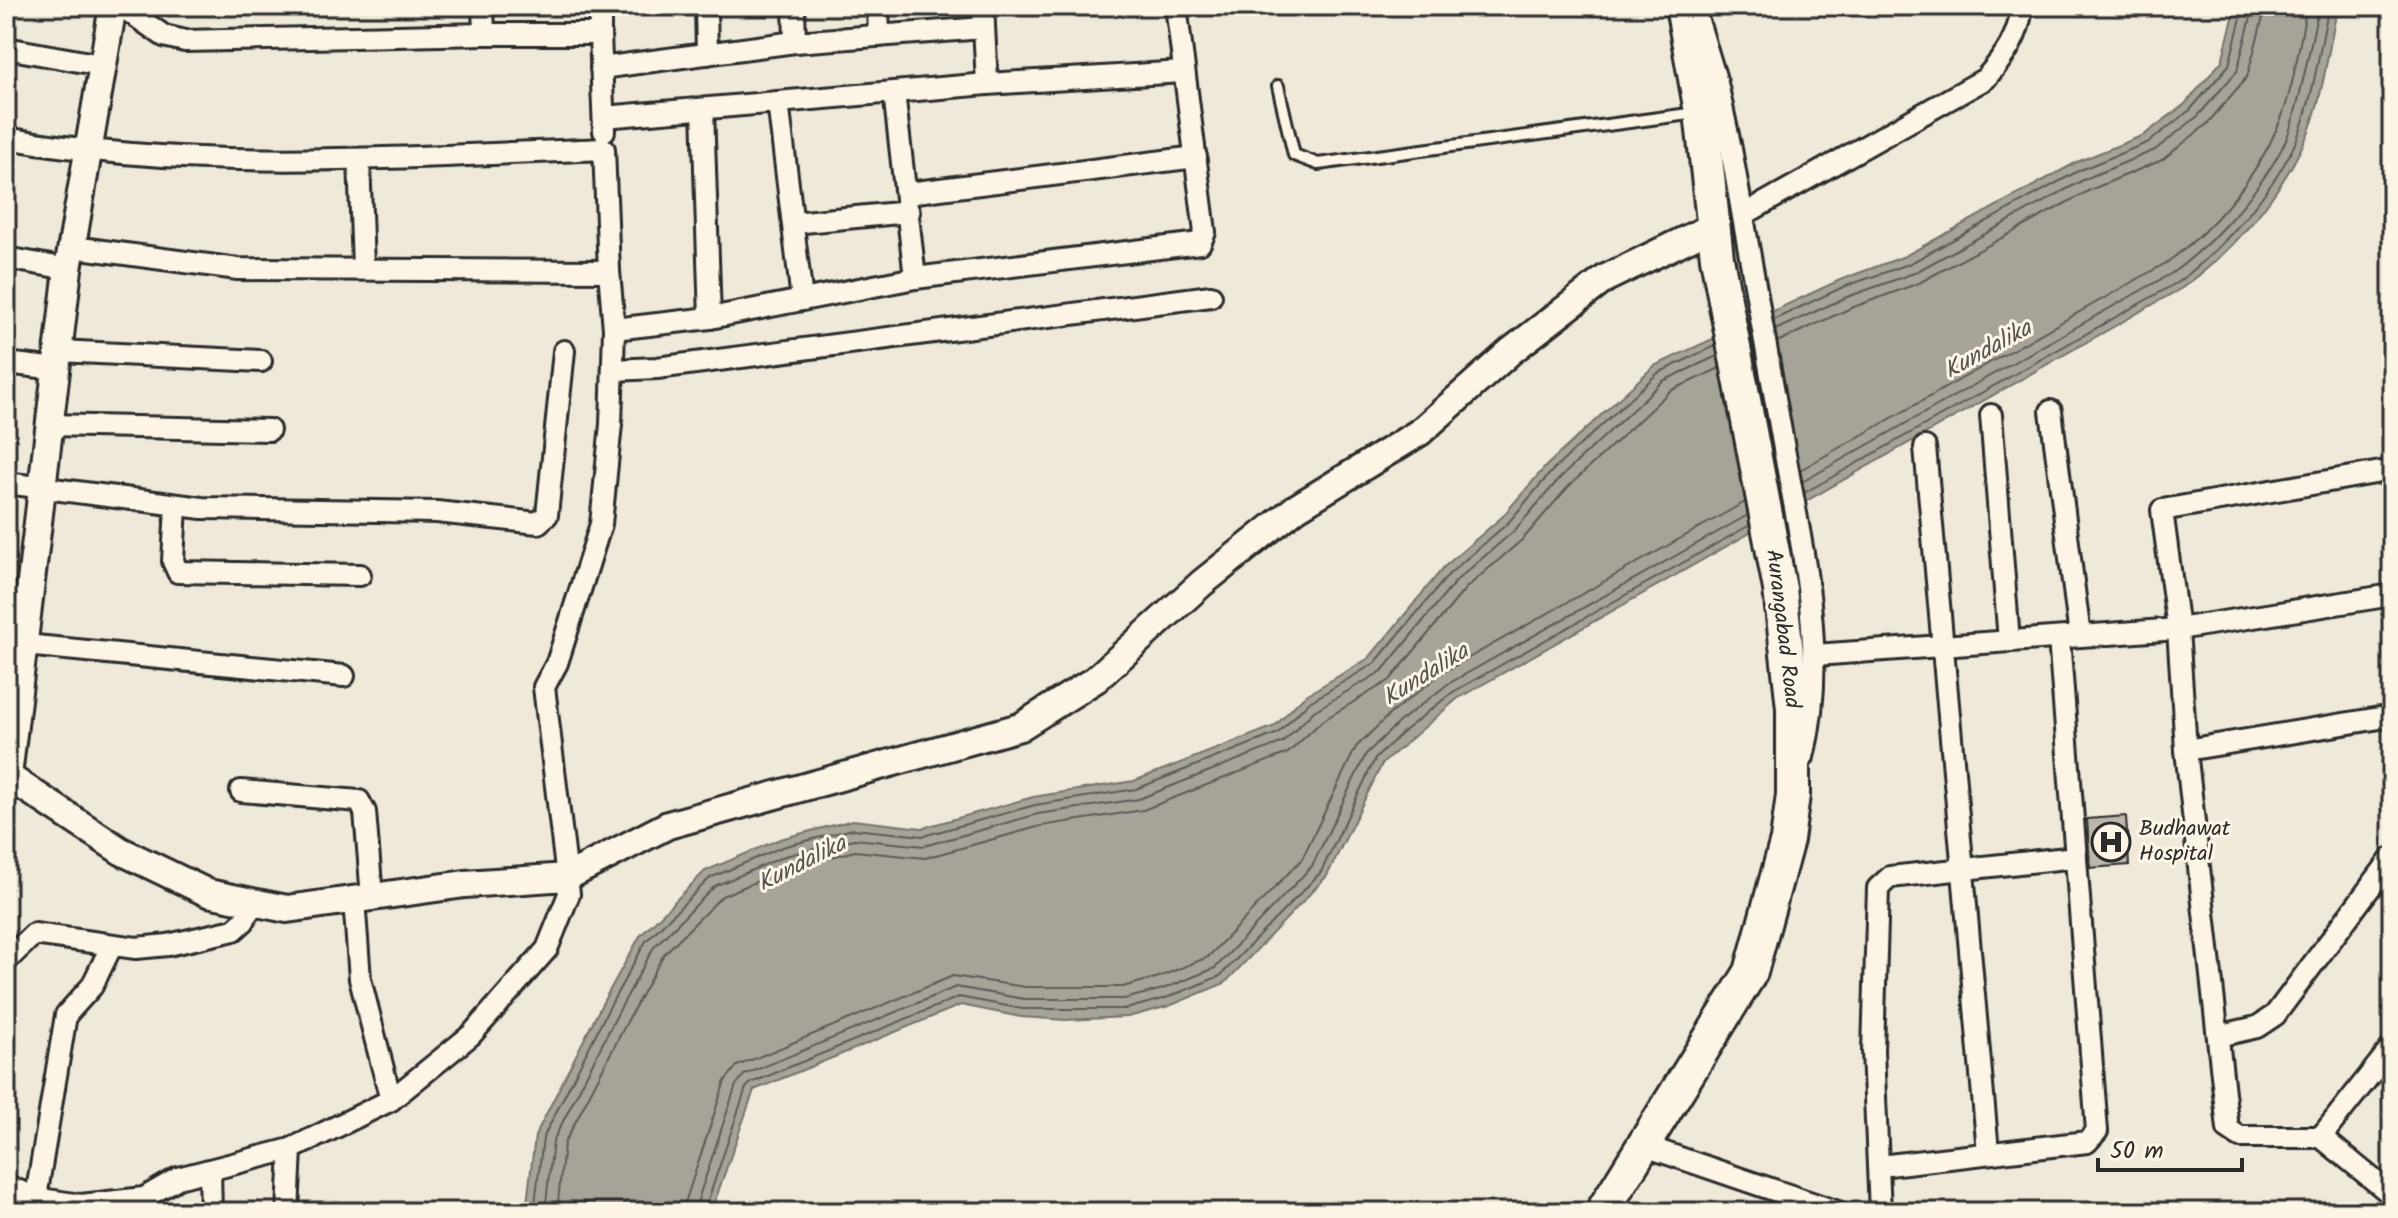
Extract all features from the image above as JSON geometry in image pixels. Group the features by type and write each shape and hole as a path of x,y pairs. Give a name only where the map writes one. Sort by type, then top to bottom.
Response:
{"main road":[{"name":"Aurangabad Road","path":"1602,1212 1751,972 1787,840 1793,795 1793,708 1780,589 1717,258 1729,220 1701,112 1682,6"}],"street":[{"path":"113,6 70,258 7,776 121,851 208,893 287,909 465,884 567,877 668,825 1020,727 1096,679 1202,583 1296,508 1420,432 1511,351 1606,278 1729,220 1985,79 2003,59 2016,36 2022,6"},
{"path":"121,6 164,36 185,41 600,34"},
{"path":"483,6 484,34"},
{"path":"6,1186 81,1208 144,1198 178,1178 291,1149 391,1100 471,1035 547,949 569,894 544,687 557,663 601,524 613,370 614,329 609,271 600,6"},
{"path":"706,6 707,54"},
{"path":"794,6 795,42"},
{"path":"878,6 879,36"},
{"path":"983,6 987,84"},
{"path":"614,329 710,318 915,278 1200,243 1205,232 1176,6"},
{"path":"1693,6 1717,83 1729,220 1764,338 1795,511 1815,655 1810,727 1793,795"},
{"path":"601,68 795,42 984,28"},
{"path":"6,48 101,65"},
{"path":"604,117 987,84 1183,72"},
{"path":"894,92 915,278"},
{"path":"778,102 802,300"},
{"path":"703,109 710,318"},
{"path":"6,138 86,152 238,161 604,149"},
{"path":"793,223 1196,157"},
{"path":"359,159 363,267"},
{"path":"6,258 70,258 238,269 363,267 609,271"},
{"path":"613,370 657,368 1211,296"},
{"path":"6,483 176,506 437,512 543,522 564,351"},
{"path":"6,363 58,360 261,361"},
{"path":"1880,1166 2087,1142 2097,1131 2076,857 2070,637 2051,411"},
{"path":"1991,415 2009,641"},
{"path":"50,425 269,430"},
{"path":"1925,447 1940,646 1988,1152"},
{"path":"2392,470 2162,510 2178,629 2186,750 2231,1133 2240,1137 2321,1137 2392,1195"},
{"path":"176,506 173,561 178,572 360,575"},
{"path":"1815,655 2178,629 2392,595"},
{"path":"25,645 344,676"},
{"path":"2186,750 2392,716"},
{"path":"241,791 359,801 365,812 360,979 391,1100"},
{"path":"1880,1212 1873,1051 1878,888 1890,877 2076,857"},
{"path":"2218,1036 2264,1024 2275,1015 2392,858"},
{"path":"6,961 34,934 112,945 160,947 234,930 244,921 253,902"},
{"path":"36,1197 66,1015 92,986 112,945"},
{"path":"2321,1137 2392,1047"},
{"path":"1645,1146 1838,1212"},
{"path":"288,1212 291,1149"},
{"path":"210,1170 211,1212"}],"lane":[{"path":"1278,86 1294,155 1318,164 1701,112"}],"water":[{"name":"Kundalika","path":"2236,6 2338,6 2321,91 2306,138 2269,201 2219,258 2182,288 1457,699 1382,764 1327,876 1225,983 1169,1006 1128,1017 1066,1020 1021,1017 961,1005 754,1090 711,1212 526,1212 535,1136 603,1002 640,936 705,871 780,839 853,820 922,828 1033,797 1134,781 1275,726 1303,697 1369,658 1444,567 1502,517 1546,466 1654,366 1840,280 1905,256 2077,162 2144,135 2185,104 2222,61"}],"building":[{"path":"2126,816 2129,865 2090,868 2087,819"}],"place":[{"name":"Budhawat Hospital","path":"2111,842"}]}
